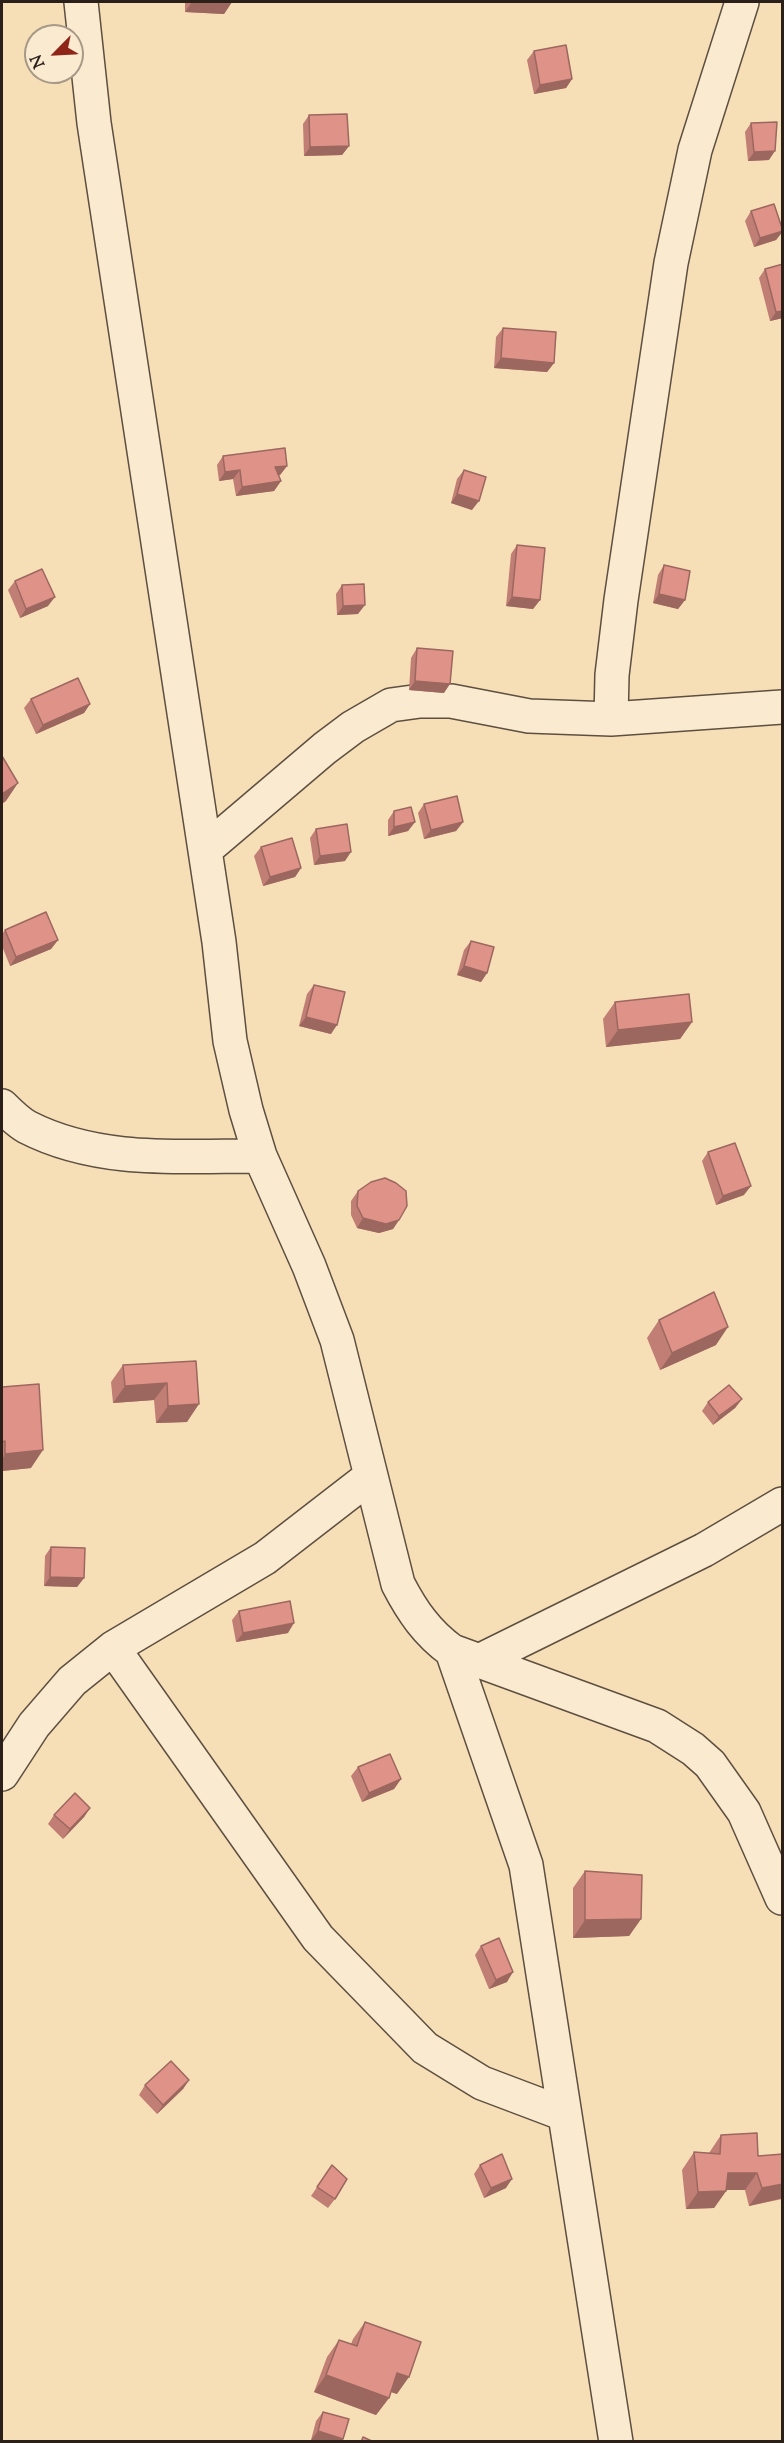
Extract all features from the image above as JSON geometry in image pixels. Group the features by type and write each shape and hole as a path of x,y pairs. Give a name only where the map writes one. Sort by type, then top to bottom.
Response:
{"street":[{"path":"81,2 94,123 205,850 230,1041 260,1156 309,1266 337,1340 398,1584 411,1609 433,1637 466,1655 657,1726 693,1749 710,1764 744,1812 783,1898"},
{"path":"611,719 612,675 621,600 671,263 695,150 742,2"},
{"path":"205,850 325,748 353,727 391,705 420,701 451,701 529,716 611,719 783,706"},
{"path":"2,1106 26,1126 82,1148 132,1156 260,1156"},
{"path":"2,1774 34,1725 72,1681 113,1648 265,1558 371,1476"},
{"path":"466,1655 704,1550 783,1504"},
{"path":"113,1648 326,1946 425,2048 482,2083 564,2114"},
{"path":"466,1655 526,1865 616,2442"}],"building":[{"path":"566,45 572,79 540,85 534,51"},
{"path":"347,114 349,146 310,147 309,115"},
{"path":"777,122 775,151 754,152 751,123"},
{"path":"774,204 783,231 760,238 751,211"},
{"path":"783,264 783,311 776,312 765,269"},
{"path":"503,328 556,332 554,363 501,358"},
{"path":"285,448 287,466 275,467 281,481 242,487 240,470 225,472 223,456"},
{"path":"464,470 486,477 479,501 457,494"},
{"path":"517,545 545,548 540,600 512,597"},
{"path":"664,565 690,571 685,600 659,594"},
{"path":"42,569 55,597 26,609 15,581"},
{"path":"364,584 365,605 343,606 342,585"},
{"path":"417,648 453,651 450,684 415,681"},
{"path":"78,678 90,704 43,725 31,699"},
{"path":"2,756 18,783 2,794"},
{"path":"457,796 463,822 431,830 424,804"},
{"path":"411,807 415,822 394,827 394,811"},
{"path":"347,824 351,852 320,856 316,829"},
{"path":"292,838 301,868 270,877 261,847"},
{"path":"46,912 58,940 16,957 5,930"},
{"path":"471,941 494,947 487,973 464,966"},
{"path":"314,985 345,992 337,1025 306,1017"},
{"path":"689,994 692,1022 618,1030 615,1002"},
{"path":"735,1143 751,1186 723,1196 708,1152"},
{"path":"385,1178 406,1191 407,1206 399,1220 386,1224 363,1218 357,1206 358,1191 371,1182"},
{"path":"714,1292 728,1327 672,1353 659,1320"},
{"path":"196,1361 199,1404 168,1406 167,1383 125,1386 123,1365"},
{"path":"39,1384 43,1450 5,1454 5,1441 2,1442 2,1387"},
{"path":"729,1385 742,1399 719,1416 708,1402"},
{"path":"51,1547 85,1548 84,1578 50,1577"},
{"path":"290,1601 294,1623 243,1633 239,1611"},
{"path":"390,1754 401,1779 369,1793 358,1767"},
{"path":"75,1793 90,1808 70,1829 54,1815"},
{"path":"585,1871 642,1875 641,1919 585,1920"},
{"path":"499,1938 513,1972 496,1980 481,1946"},
{"path":"171,2061 189,2080 163,2105 145,2085"},
{"path":"757,2133 758,2156 783,2154 783,2184 762,2188 757,2173 728,2173 726,2191 698,2192 694,2152 720,2154 721,2135"},
{"path":"502,2154 512,2179 491,2188 480,2165"},
{"path":"332,2165 347,2179 335,2199 317,2187"},
{"path":"365,2322 421,2342 409,2377 397,2373 389,2398 326,2375 339,2340 357,2346"},
{"path":"323,2412 349,2419 343,2439 318,2431"},
{"path":"363,2437 374,2442 361,2442"}]}
